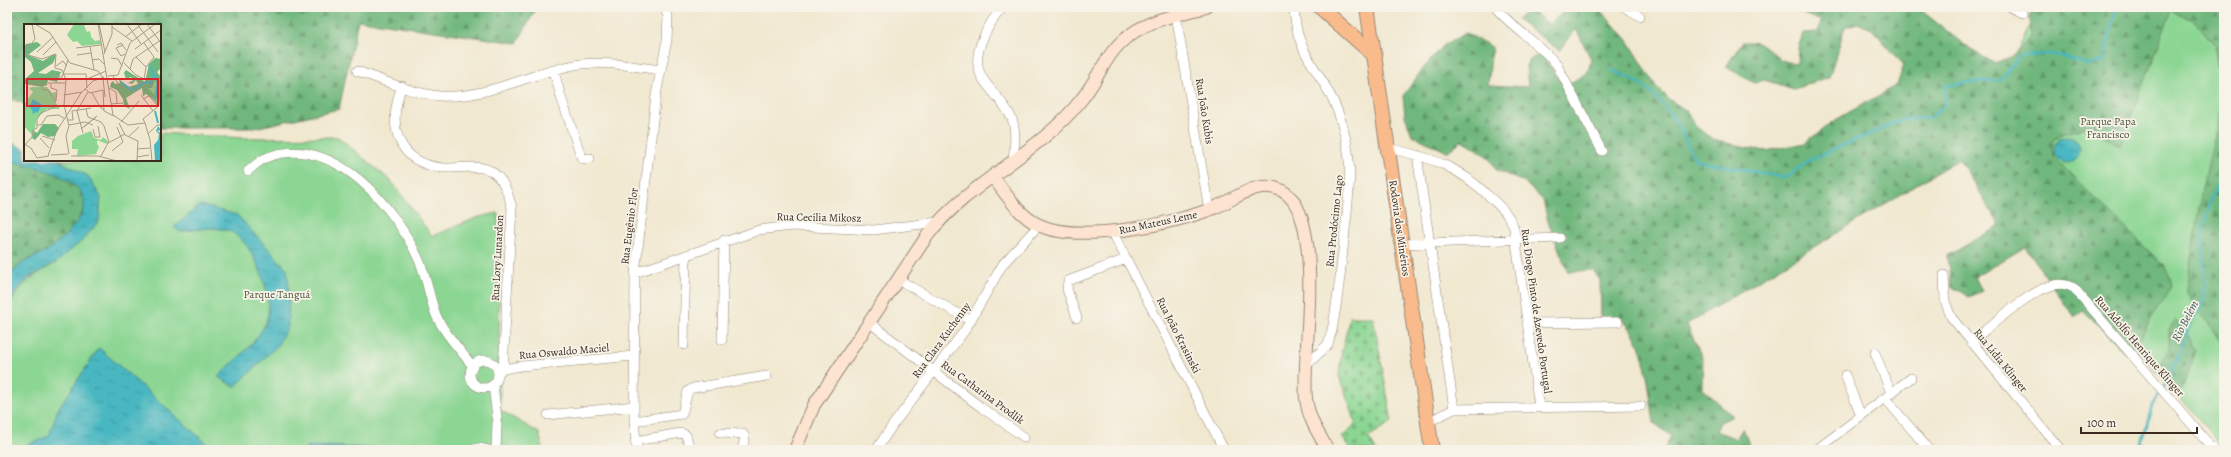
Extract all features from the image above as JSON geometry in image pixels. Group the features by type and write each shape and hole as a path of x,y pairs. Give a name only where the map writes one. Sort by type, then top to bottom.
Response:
{"main road":[{"path":"795,450 814,405 938,222 959,202 1047,136 1072,112 1121,42 1139,29 1176,15 1206,7"},
{"path":"1320,7 1374,56"},
{"name":"Rodovia dos Minérios","path":"1367,7 1432,450"},
{"path":"1371,34 1377,7"},
{"name":"Rua Mateus Leme","path":"993,177 1017,208 1038,225 1072,231 1112,231 1188,217 1209,210 1252,189 1266,187 1284,191 1295,200 1303,221 1307,247 1309,305 1305,386 1307,407 1315,428 1328,450"}],"street":[{"name":"Rua Eugênio Flor","path":"637,450 634,420 635,273 656,95 668,28 668,16 664,7"},
{"path":"1003,7 984,38 977,54 978,70 986,84 1004,104 1012,120 1014,134 1013,162"},
{"name":"Rua Prodócimo Lago","path":"1294,7 1296,29 1304,53 1338,112 1347,145 1351,174 1350,204 1332,330 1328,344 1306,366"},
{"path":"1495,7 1512,26 1548,54 1557,65 1602,151"},
{"path":"1624,7 1640,16"},
{"path":"2010,7 2022,13"},
{"name":"Rua João Kubis","path":"1176,15 1209,210"},
{"path":"357,71 424,93 456,96 472,94 554,70 582,64 618,65 661,70"},
{"path":"554,70 561,97 582,159 590,158"},
{"name":"Rua Lory Lunardon","path":"402,86 395,103 394,118 399,140 409,155 424,165 444,168 478,167 488,170 496,175 506,188 512,208 500,371"},
{"name":"Rua Diogo Pinto de Azevedo Portugal","path":"1388,148 1417,155 1450,166 1481,189 1508,215 1512,222 1515,240 1539,407"},
{"path":"248,171 267,157 283,154 316,154 337,163 363,183 401,227 419,260 436,315 473,367"},
{"path":"1417,155 1454,409"},
{"name":"Rua Cecília Mikosz","path":"635,273 724,240 758,230 783,226 874,230 938,222"},
{"name":"Rua Clara Kuchenny","path":"876,450 971,321 1003,264 1038,225"},
{"name":"Rua João Krasinski","path":"1112,231 1224,450"},
{"path":"1402,244 1560,238"},
{"path":"722,340 724,240"},
{"path":"684,346 686,255"},
{"path":"1077,318 1067,289 1068,281 1126,259"},
{"name":"Rua Lídia Klinger","path":"1944,275 1947,310 1971,342 2061,450"},
{"path":"899,280 971,321"},
{"name":"Rua Adolfo Henrique Klinger","path":"1971,342 2033,295 2058,284 2074,288 2214,450"},
{"path":"1527,323 1618,322"},
{"name":"Rua Catharina Prodlik","path":"870,323 933,372 1024,437"},
{"path":"1875,353 1888,396 1929,450"},
{"name":"Rua Oswaldo Maciel","path":"500,371 634,356"},
{"path":"493,385 482,388 475,384 470,374 473,367 480,361 487,361 500,371 493,385 497,420 496,450"},
{"path":"1845,375 1861,416"},
{"path":"634,420 682,414 688,391 693,388 767,376"},
{"path":"1816,450 1911,378"},
{"path":"548,415 634,406"},
{"path":"1428,422 1454,409 1641,406"},
{"path":"635,440 681,432 686,435 690,450"},
{"path":"720,433 743,434 745,437 742,450"},
{"path":"472,450 478,448 488,450"}],"green space":[{"path":"7,7 537,7 517,43 358,20 339,109 255,128 161,128 161,24 24,24 24,104 7,98"},
{"path":"1561,7 1597,7 1628,40 1655,85 1670,100 1688,112 1696,127 1715,140 1766,151 1805,143 1832,122 1897,85 1904,65 1872,29 1857,23 1845,27 1829,77 1794,89 1764,80 1754,83 1726,67 1742,42 1759,44 1772,52 1781,61 1797,63 1798,48 1803,33 1818,32 1821,21 1794,10 1791,7 1917,7 1971,50 1994,63 2011,57 2031,37 2030,16 2034,7 2224,7 2224,347 2206,320 2196,310 2186,290 2202,189 2221,111 2215,45 2194,20 2171,12 2120,146 2089,126 2063,134 2054,140 2052,149 2055,159 2164,266 2170,277 2172,288 2146,324 2142,337 2125,353 2083,311 2074,317 2025,247 1975,277 1982,291 1969,297 1951,286 1947,256 2000,226 1959,159 1687,324 1703,360 1702,388 1733,416 1719,423 1717,431 1736,439 1743,428 1751,450 1664,450 1671,436 1654,423 1646,368 1637,341 1631,329 1622,319 1601,319 1600,280 1593,270 1568,272 1548,222 1543,200 1525,183 1497,170 1488,157 1462,140 1447,152 1412,135 1405,116 1403,96 1422,70 1444,45 1466,33 1492,47 1488,85 1528,87 1526,65 1532,58 1542,54 1564,87 1588,72 1591,59 1576,29 1560,51 1517,19 1531,10 1549,24 1563,13"},
{"name":"Parque Papa Francisco","path":"2040,7 2224,7 2224,447 2066,271 1973,136"},
{"name":"Parque Tanguá","path":"161,133 243,138 338,137 391,181 432,236 479,217 498,213 500,410 539,433 543,450 7,450 7,309 22,286 57,262 63,161 161,161"},
{"path":"7,156 61,171 83,183 97,213 26,272 7,298"},
{"path":"1350,317 1373,317 1392,422 1368,437 1376,450 1351,450 1342,437 1356,423 1339,376 1342,350"},
{"path":"2175,320 2184,328 2196,350 2184,385 2180,391 2174,388 2158,369 2169,350 2169,329"}],"water":[{"path":"2067,137 2076,141 2080,150 2076,159 2067,163 2058,159 2054,150 2058,141"},
{"path":"7,141 24,149 24,161 60,161 88,176 101,197 99,221 84,239 57,262 30,277 15,293 7,309 7,279 24,262 46,251 63,238 77,222 84,208 83,196 75,186 64,178 34,167 7,160"},
{"path":"200,205 237,215 287,269 289,290 288,327 276,347 235,387 218,377 251,345 262,330 266,322 268,312 268,299 265,285 254,257 238,236 229,231 217,228 204,228 180,232 174,227"},
{"path":"99,348 214,450 14,450 49,436 58,409"},
{"path":"307,446 375,448 376,450 304,450"}],"waterway":[{"path":"1611,70 1639,83 1649,90 1673,117 1695,160 1786,178 1808,161 1903,119 1929,118 1945,106 1946,85 2000,80 2020,55 2053,54 2089,65 2104,61 2116,7"},
{"name":"Rio Belém","path":"2163,388 2177,360 2192,321 2205,300 2203,229 2212,196 2224,172"},
{"name":"Rio Belém","path":"2140,450 2152,406 2160,392"}]}
